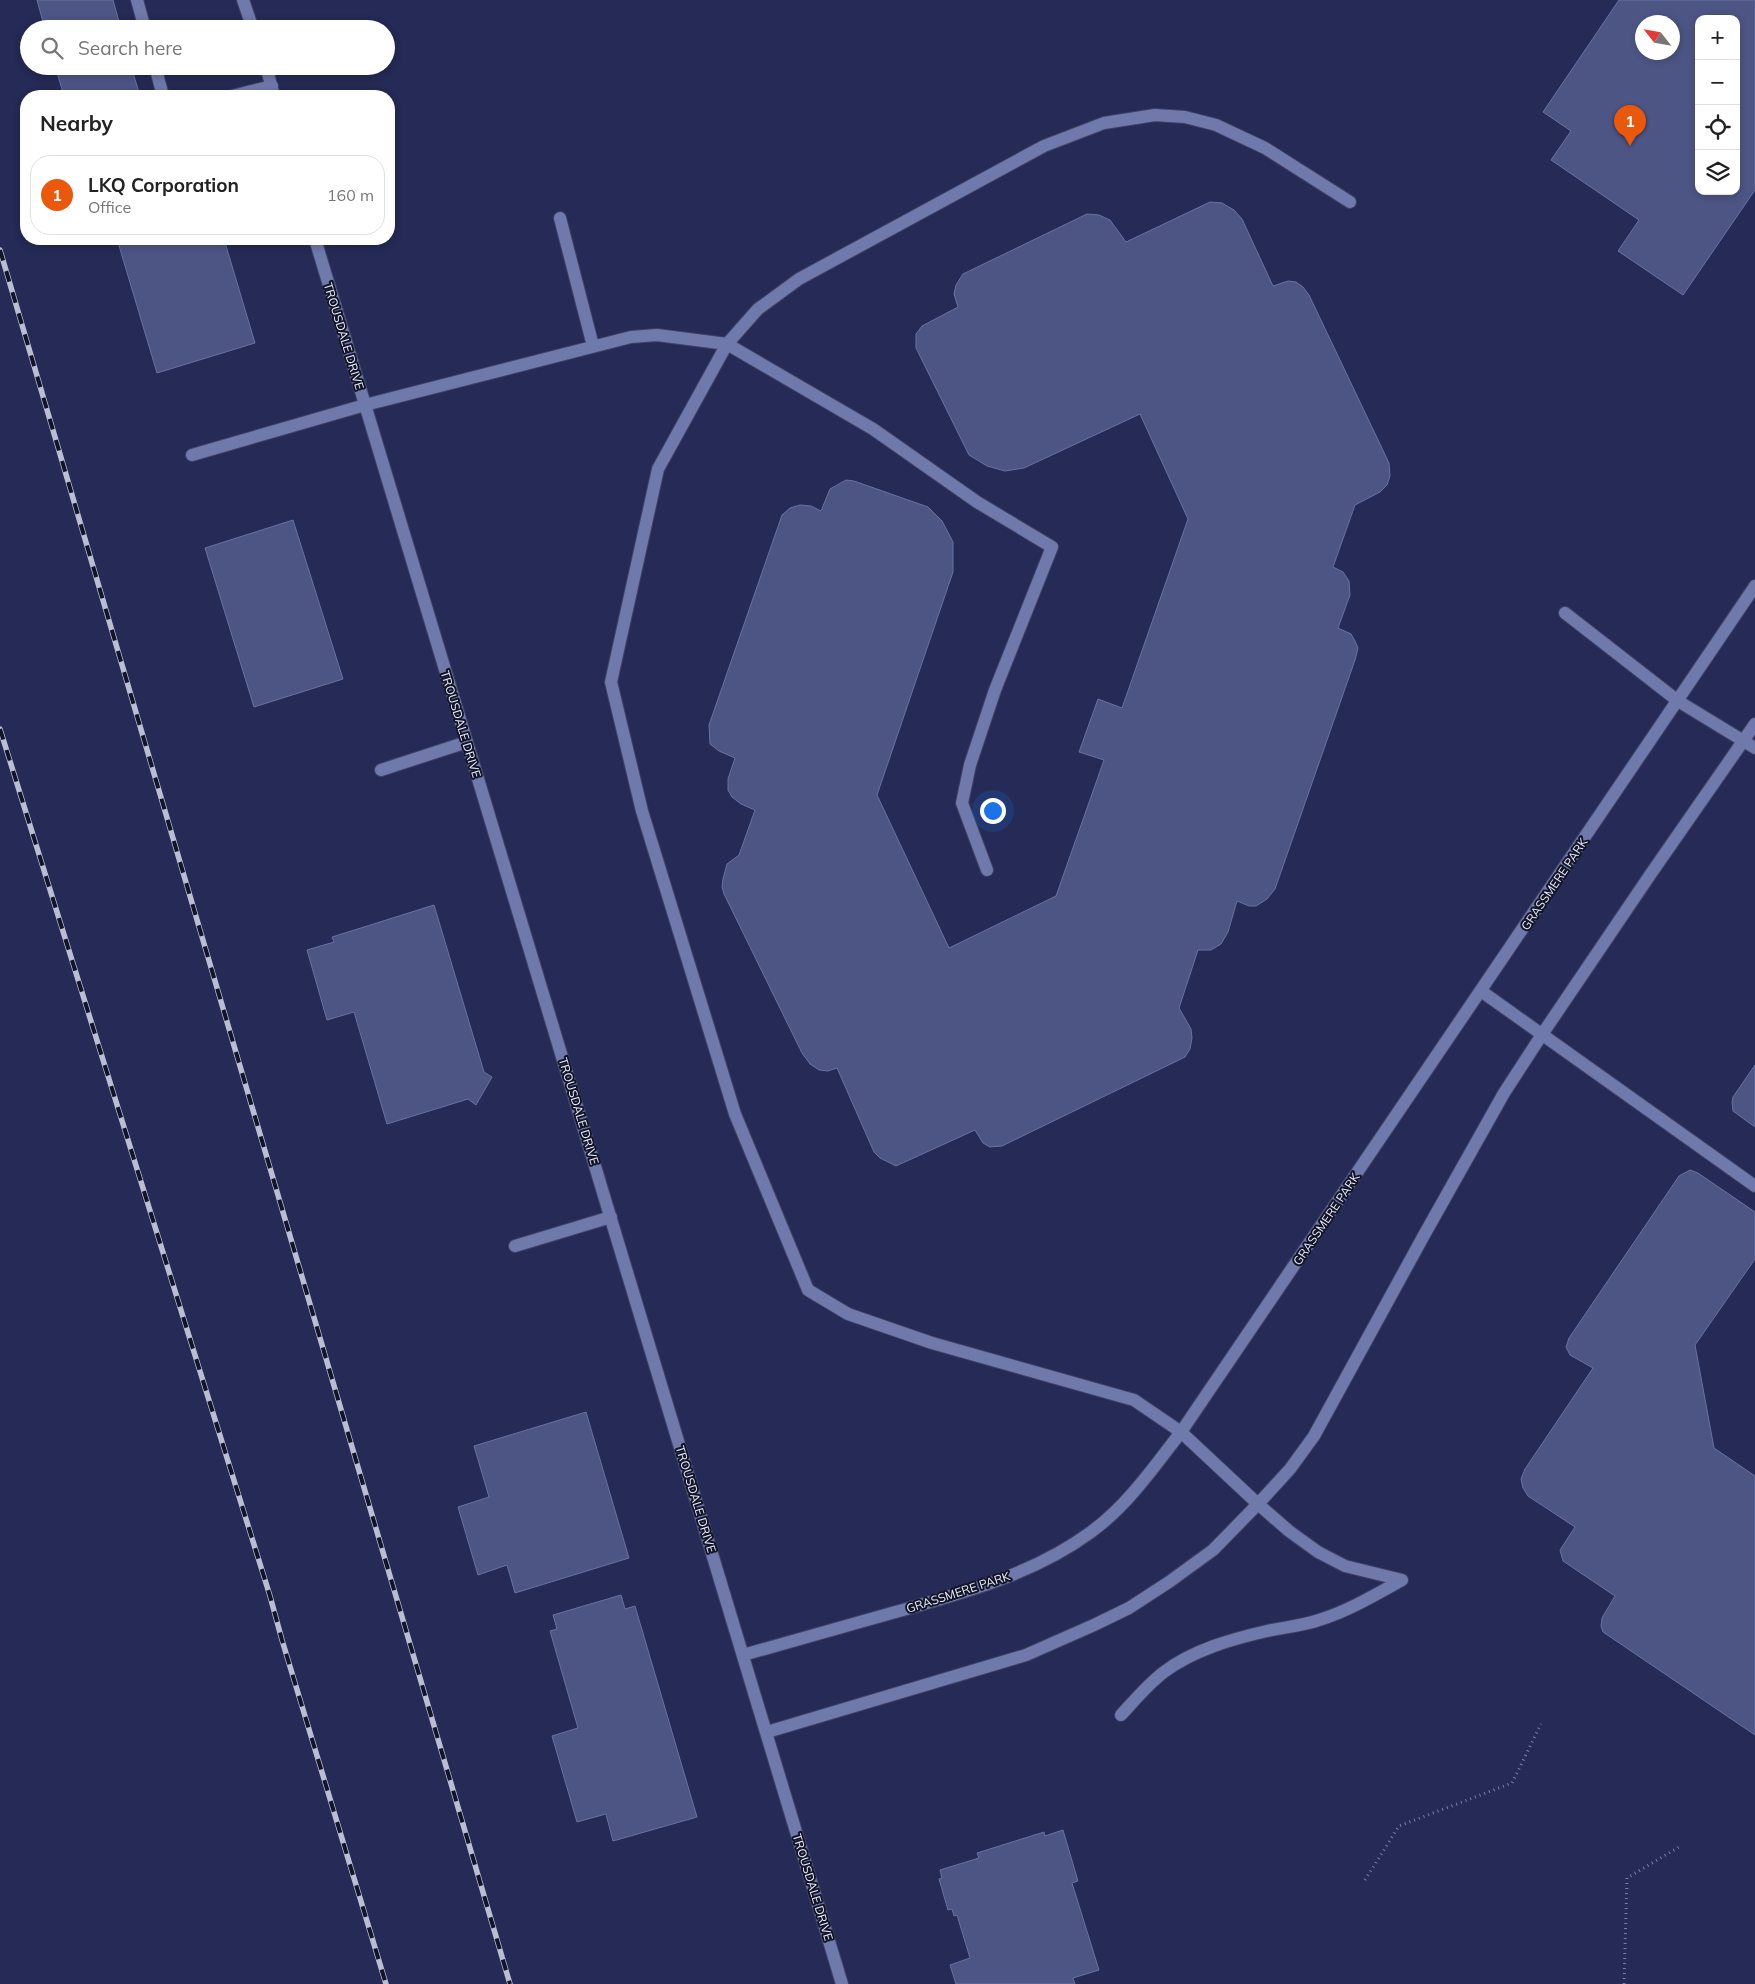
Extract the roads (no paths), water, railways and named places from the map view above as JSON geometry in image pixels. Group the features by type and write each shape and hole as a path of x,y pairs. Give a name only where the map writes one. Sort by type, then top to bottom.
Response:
{"street":[{"path":"137,0 143,20"},
{"path":"243,0 250,20"},
{"path":"157,75 161,90"},
{"path":"269,75 273,90"},
{"path":"1121,1716 1142,1692 1165,1671 1195,1654 1228,1641 1268,1630 1304,1625 1335,1615 1402,1580 1345,1566 1289,1531 1182,1432 1134,1400 932,1343 848,1314 808,1290 735,1114 642,811 611,682 658,469 727,344 758,309 799,279 1044,146 1104,123 1155,116 1185,116 1216,125 1266,148 1350,202"},
{"path":"560,218 593,346"},
{"name":"TROUSDALE DRIVE","path":"317,245 842,1984"},
{"path":"192,455 365,405 630,337 657,335 727,344 872,429 977,502 1052,547 995,690 970,765 962,804 987,870"},
{"name":"GRASSMERE PARK","path":"743,1655 972,1590 1025,1570 1091,1532 1112,1515 1152,1470 1182,1432 1755,586"},
{"path":"1565,613 1678,701 1755,748"},
{"path":"767,1732 1026,1654 1129,1608 1213,1550 1290,1469 1314,1436 1504,1093 1755,724"},
{"path":"381,770 467,742"},
{"path":"1481,991 1543,1033 1755,1186"},
{"path":"515,1246 611,1217"}],"railway":[{"path":"0,250 510,1984"},
{"path":"0,729 270,1596 386,1984"}],"place":[{"name":"LKQ Corporation","path":"1630,146"}]}
